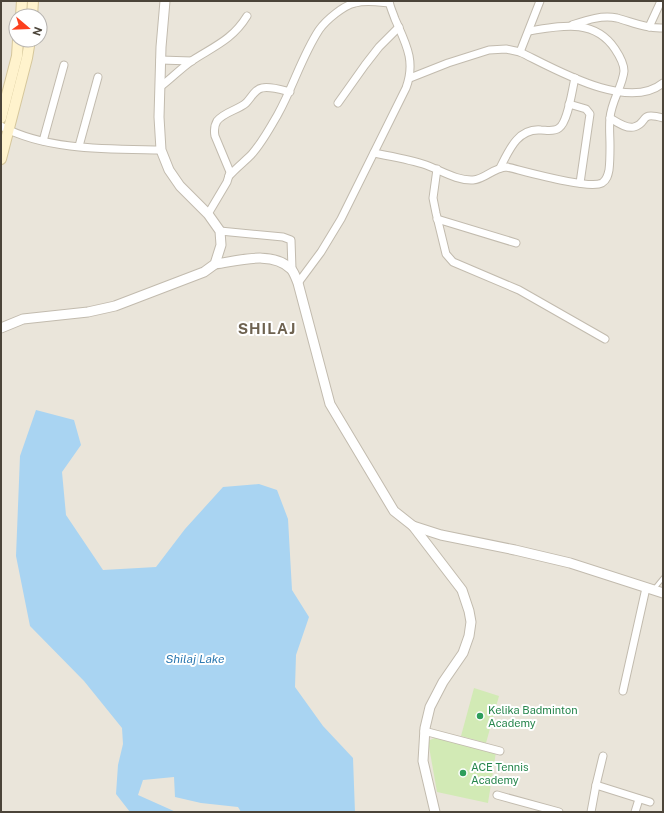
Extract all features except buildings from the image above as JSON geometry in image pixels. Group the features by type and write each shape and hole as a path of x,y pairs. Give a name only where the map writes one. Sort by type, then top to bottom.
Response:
{"main road":[{"path":"1,118 17,48"},
{"path":"1,159 5,128 27,58 29,48"}],"street":[{"path":"164,1 160,60 159,117 161,150 170,170 180,186 208,214 220,231 221,245 215,264"},
{"path":"520,52 540,1"},
{"path":"649,27 661,1"},
{"path":"208,214 230,176 258,147 267,133 290,92 310,46 320,28 343,8 355,3 389,2 409,52 411,65 410,78 341,219 321,252 298,283"},
{"path":"160,87 192,61 233,34 240,27 247,16"},
{"path":"570,26 588,19 602,17 616,18 649,27 663,28"},
{"path":"374,153 423,164 464,180 474,180 484,177 492,171 507,167 547,177 580,183 602,183 607,178 609,170 610,118 612,105 624,70 623,65 608,39 599,32 586,28 570,26 529,31"},
{"path":"338,103 369,59 399,27"},
{"path":"410,78 448,63 489,50 506,49 520,52 599,88 617,92 636,93 649,91 663,83"},
{"path":"160,60 192,61"},
{"path":"43,140 64,65"},
{"path":"79,146 98,77"},
{"path":"500,168 508,151 515,141 523,134 534,130 551,131 558,129 562,125 566,118 575,78"},
{"path":"230,176 229,167 215,136 214,130 218,121 221,117 247,102 258,89 263,88 290,92"},
{"path":"569,104 586,109 590,114 580,183"},
{"path":"610,118 622,125 634,127 647,116 651,115 663,118"},
{"path":"5,128 43,140 92,148 161,150"},
{"path":"437,169 433,198 446,254 453,262 519,290 605,339"},
{"path":"437,219 516,243"},
{"path":"220,231 283,237 291,240 292,269 298,283 330,404 394,510 413,526 462,590 471,622 469,636 463,653 443,682 430,707 424,731 423,761 434,812"},
{"path":"1,328 23,319 88,312 115,306 204,272 215,264 262,258 278,260 292,269"},
{"path":"413,526 441,535 570,563 663,593"},
{"path":"623,691 650,589"},
{"path":"424,731 500,751"},
{"path":"591,812 603,756"},
{"path":"596,785 650,802"},
{"path":"497,796 559,812"},
{"path":"635,812 639,799"}],"lane":[{"path":"650,589 663,578"}],"shaded area":[{"name":"SHILAJ","path":"1,1 663,1 663,812 1,812"}],"green space":[{"name":"Kelika Badminton Academy","path":"474,688 499,696 486,743 461,736"},
{"name":"ACE Tennis Academy","path":"441,735 496,752 488,803 437,792 428,741"}],"water":[{"name":"Shilaj Lake","path":"36,410 74,420 81,445 62,472 66,515 103,570 156,567 185,529 223,487 259,484 277,490 288,519 292,590 309,617 296,655 295,687 323,726 353,758 355,812 241,812 238,807 201,803 175,797 174,777 143,780 138,795 176,812 130,812 116,794 118,765 123,744 122,728 84,681 30,626 16,556 20,456"}],"place":[{"name":"Kelika Badminton Academy","path":"480,716"},
{"name":"ACE Tennis Academy","path":"463,773"}],"district":[{"name":"SHILAJ","path":"267,328"}]}
